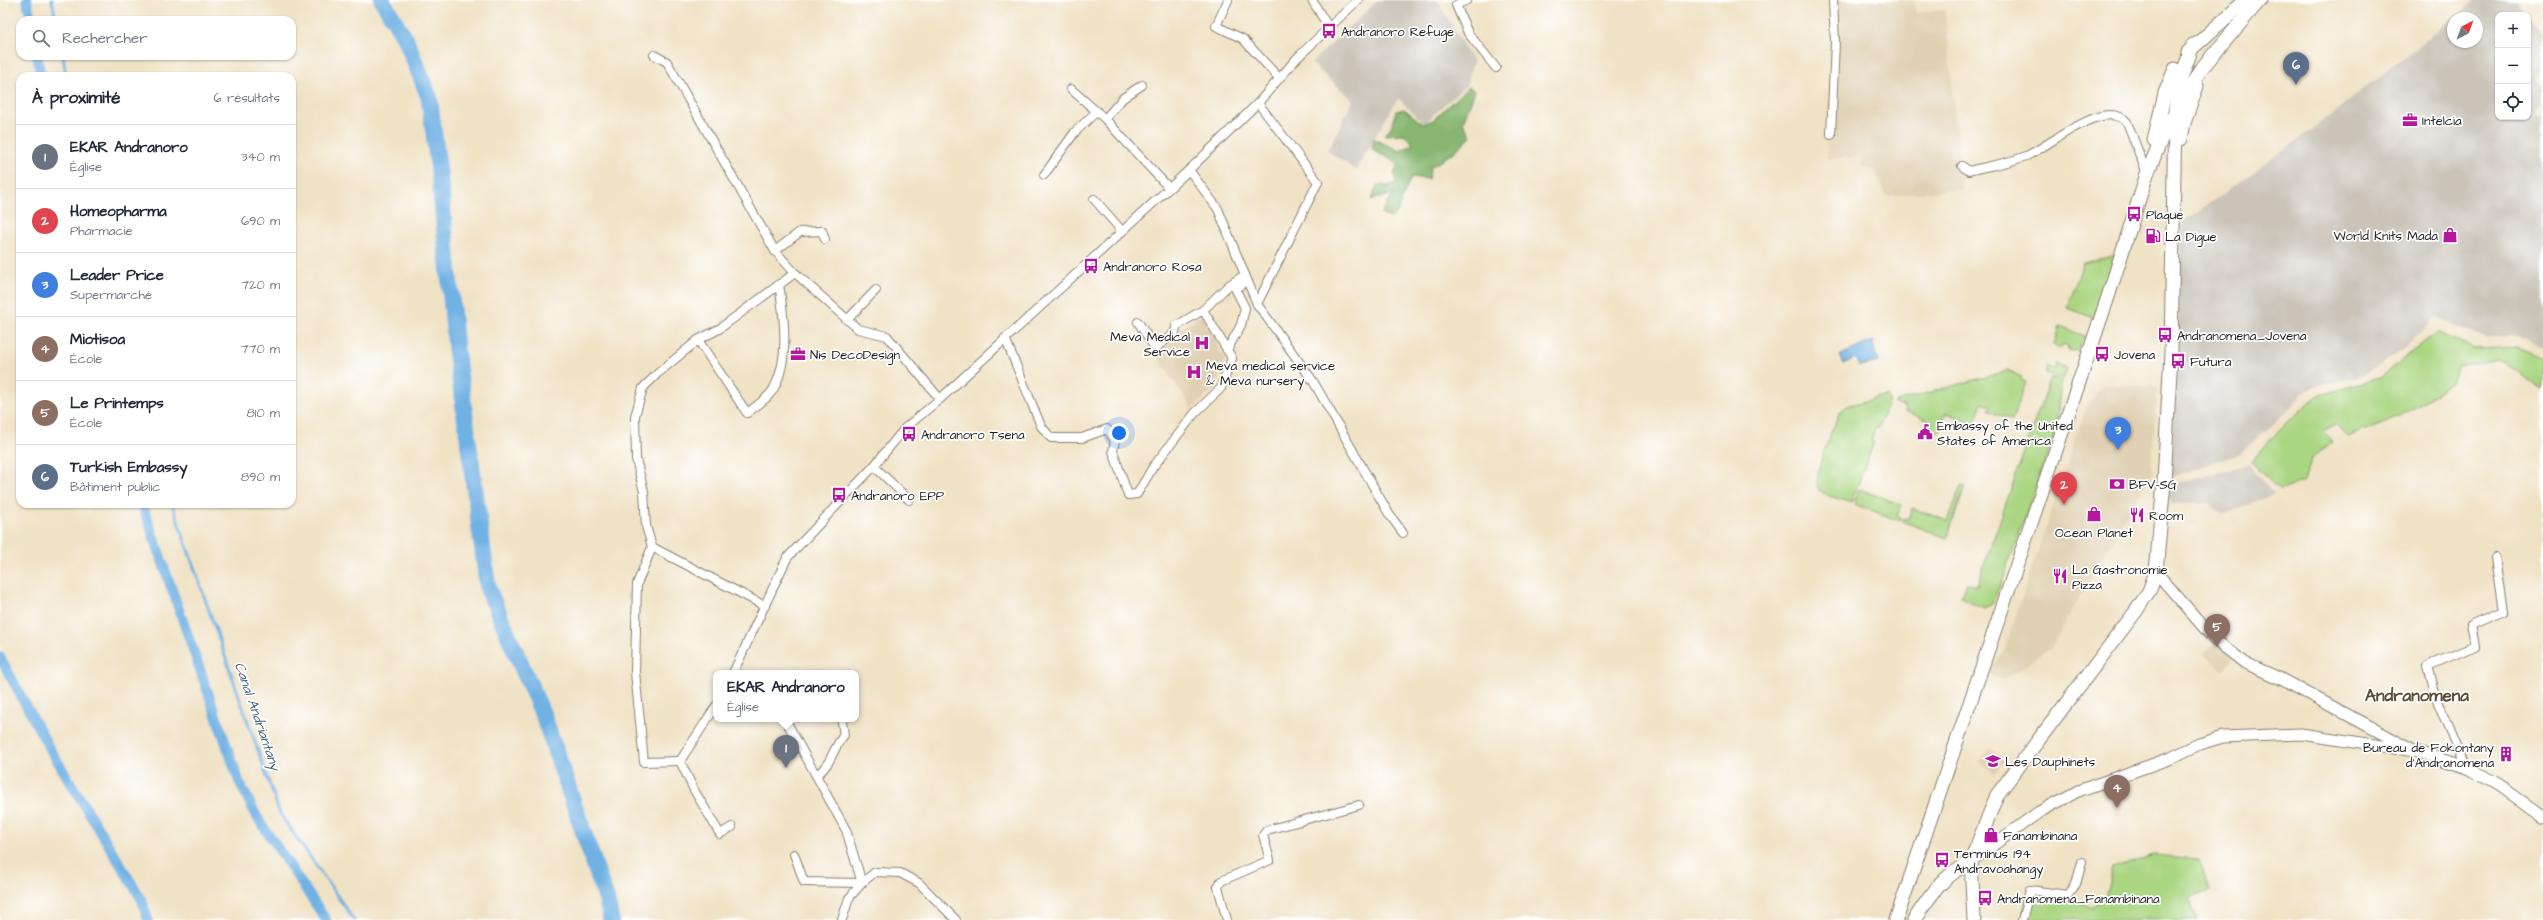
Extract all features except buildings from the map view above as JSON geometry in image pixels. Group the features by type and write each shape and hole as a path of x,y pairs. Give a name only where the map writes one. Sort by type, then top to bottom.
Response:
{"main road":[{"path":"2147,174 2165,93 2176,68 2193,45 2246,0"},
{"path":"1896,920 2108,298 2147,174 2165,130 2200,69 2260,0"},
{"path":"1974,920 1971,861 1997,795 2136,611 2149,591 2156,572 2164,482 2171,353 2175,111 2178,86 2193,45"},
{"path":"2174,199 2184,123 2196,87 2214,54"},
{"path":"1914,920 1937,886 1951,873 1971,861"}],"street":[{"path":"1228,0 1216,26 1243,39 1279,78"},
{"path":"1312,0 1329,28"},
{"path":"737,670 787,558 874,466 905,428 940,399 1168,187 1189,170 1258,103 1279,78 1358,0"},
{"path":"1467,0 1455,3 1468,33 1496,68"},
{"path":"1831,135 1835,42 1833,0"},
{"path":"654,55 666,62 776,251 795,273 858,329 887,336 940,399"},
{"path":"1105,119 1123,98 1142,85"},
{"path":"1071,89 1105,119 1168,187"},
{"path":"1257,304 1318,182 1258,103"},
{"path":"1044,175 1075,132 1097,111"},
{"path":"1962,166 1969,171 2025,157 2088,121 2116,114 2122,116 2127,122 2147,174"},
{"path":"1189,170 1218,209 1257,304 1313,381 1389,514 1403,533"},
{"path":"1094,199 1122,231"},
{"path":"776,251 800,232 822,230 825,239"},
{"path":"680,761 644,762 635,672 637,584 652,547 646,526 644,492 636,459 635,416 643,388 698,340 719,329 795,273"},
{"path":"1138,322 1155,348 1175,333 1176,326 1202,310 1229,285 1245,275"},
{"path":"1226,350 1241,325 1245,308 1235,288 1242,285 1245,275"},
{"path":"698,340 748,413 774,388 777,378 785,326 779,284"},
{"path":"847,320 876,290"},
{"path":"1005,338 1041,426 1051,438 1082,438 1107,429 1115,441 1113,451 1128,495 1137,494 1152,467 1195,413 1221,388 1232,358 1202,310"},
{"path":"874,466 909,500"},
{"path":"652,547 765,606"},
{"path":"2465,767 2438,703 2428,666 2438,664 2475,646 2471,625 2503,611 2495,558"},
{"path":"2156,572 2214,639 2245,662 2281,679 2415,751"},
{"path":"680,761 713,711"},
{"path":"787,722 846,830 862,883"},
{"path":"817,775 829,765 834,748 844,735 842,722"},
{"path":"1971,861 2039,812 2078,791 2171,758 2199,744 2223,737 2301,734 2415,751 2465,767 2494,781 2543,817"},
{"path":"680,761 694,790 720,834 732,828"},
{"path":"1227,920 1218,887 1221,881 1270,860 1263,835 1267,830 1359,805"},
{"path":"2530,806 2543,821"},
{"path":"794,854 804,882 862,883"},
{"path":"2022,920 2030,890 2068,894 2076,884 2082,862"},
{"path":"842,920 849,898 862,883 875,872 900,874 919,883 956,920"}],"shaded area":[{"path":"1378,0 1437,0 1473,62 1466,85 1424,123 1398,98 1356,170 1327,151 1353,100 1311,63"},
{"path":"1833,0 1914,0 1916,13 1945,10 1962,189 1886,196 1875,171 1862,167 1861,156 1827,159"},
{"path":"2476,0 2517,0 2526,12 2495,12 2495,120 2531,120 2531,18 2543,34 2543,72 2536,78 2543,88 2543,100 2535,113 2543,117 2543,347 2512,334 2487,339 2436,317 2406,347 2361,377 2327,383 2303,392 2286,413 2239,454 2171,477 2182,223 2312,130 2447,23 2447,48 2483,48 2483,12 2461,12"},
{"name":"Meva medical service & Meva nursery","path":"1202,314 1217,343 1219,351 1226,357 1216,387 1192,409 1155,353 1179,335 1180,329"},
{"path":"2104,384 2157,387 2151,479 2147,480 2050,648 2004,680 1992,676 1988,672 2002,654 2007,641 2086,408"},
{"path":"2248,464 2274,494 2222,515 2209,502 2170,504 2166,486"},
{"path":"2216,639 2235,656 2223,671 2204,655"},
{"name":"Les Dauphinets","path":"1991,748 2005,760 1994,774 1980,761"},
{"path":"2115,800 2123,801 2120,816 2112,814"}],"green space":[{"path":"1468,87 1475,91 1463,122 1471,136 1454,152 1431,167 1428,179 1411,177 1397,213 1391,218 1380,214 1394,194 1372,200 1377,185 1387,186 1396,183 1394,174 1398,163 1372,150 1374,139 1400,151 1413,144 1404,134 1384,135 1391,127 1396,111 1404,109 1423,124 1433,120"},
{"path":"2116,255 2094,318 2067,308 2083,263"},
{"path":"2060,327 2085,336 2077,351 2067,350 2068,346 2063,344 2061,348 2054,345"},
{"path":"2437,332 2474,349 2517,347 2543,358 2543,389 2499,359 2457,367 2452,384 2399,416 2348,437 2335,424 2322,431 2333,442 2313,456 2304,481 2280,491 2251,462 2280,429 2317,396 2379,378"},
{"path":"2056,363 2067,368 2063,379 2045,374 2047,367 2054,369"},
{"path":"2007,371 2022,377 2021,380 2026,382 2012,420 1989,411 1991,406 1982,403 1974,423 1946,413 1939,433 1929,430 1932,422 1904,411 1905,407 1894,404 1895,402"},
{"path":"2050,378 2062,382 2056,430 2003,579 1992,604 1984,608 1961,596 1966,583 1977,586"},
{"path":"1887,395 1889,400 1878,429 1875,428 1871,441 1874,442 1851,503 1830,496 1819,490 1817,484 1820,464 1839,413 1847,406"},
{"path":"1961,486 1965,487 1947,538 1902,521 1903,519 1908,520 1912,508 1948,521"},
{"path":"1859,489 1902,505 1897,516 1901,518 1900,521 1854,504"},
{"path":"2154,855 2198,859 2211,891 2189,898 2197,920 2022,920 2029,892 2061,896 2091,908 2105,897 2113,868"}],"water":[{"path":"1872,341 1878,362 1859,366 1855,358 1843,364 1839,356"}],"waterway":[{"path":"27,0 30,16"},
{"name":"Canal Andriantany","path":"52,0 55,16"},
{"path":"382,0 406,40 429,97 439,172 456,349 488,589 544,717 607,901 611,920"},
{"path":"38,60 40,72"},
{"name":"Canal Andriantany","path":"64,60 65,72"},
{"path":"143,508 239,781 257,817 326,920"},
{"name":"Canal Andriantany","path":"173,508 280,814 354,920"},
{"path":"0,657 47,744 142,900 148,920"}],"place":[{"name":"Andranoro Refuge","path":"1329,31"},
{"name":"Turkish Embassy","path":"2296,85"},
{"name":"Intelcia","path":"2410,120"},
{"name":"Plaque","path":"2134,214"},
{"name":"World Knits Mada","path":"2450,235"},
{"name":"La Digue","path":"2153,236"},
{"name":"Andranoro Rosa","path":"1091,266"},
{"name":"Andranomena_Jovena","path":"2165,335"},
{"name":"Meva Medical Service","path":"1202,343"},
{"name":"Nis DecoDesign","path":"798,354"},
{"name":"Jovena","path":"2102,354"},
{"name":"Futura","path":"2178,361"},
{"name":"Meva medical service & Meva nursery","path":"1194,372"},
{"name":"Embassy of the United States of America","path":"1925,432"},
{"name":"Andranoro Tsena","path":"909,434"},
{"name":"Leader Price","path":"2118,450"},
{"name":"BFV-SG","path":"2117,484"},
{"name":"Andranoro EPP","path":"839,495"},
{"name":"Homeopharma","path":"2064,505"},
{"name":"Ocean Planet","path":"2094,514"},
{"name":"Room","path":"2137,515"},
{"name":"La Gastronomie Pizza","path":"2060,576"},
{"name":"Le Printemps","path":"2217,647"},
{"name":"Bureau de Fokontany d'Andranomena","path":"2506,754"},
{"name":"Les Dauphinets","path":"1993,761"},
{"name":"EKAR Andranoro","path":"786,768"},
{"name":"Miotisoa","path":"2117,808"},
{"name":"Fanambinana","path":"1991,835"},
{"name":"Terminus 194 Andravoahangy","path":"1942,860"},
{"name":"Andranomena_Fanambinana","path":"1985,898"}],"district":[{"name":"Andranomena","path":"2417,695"}]}
